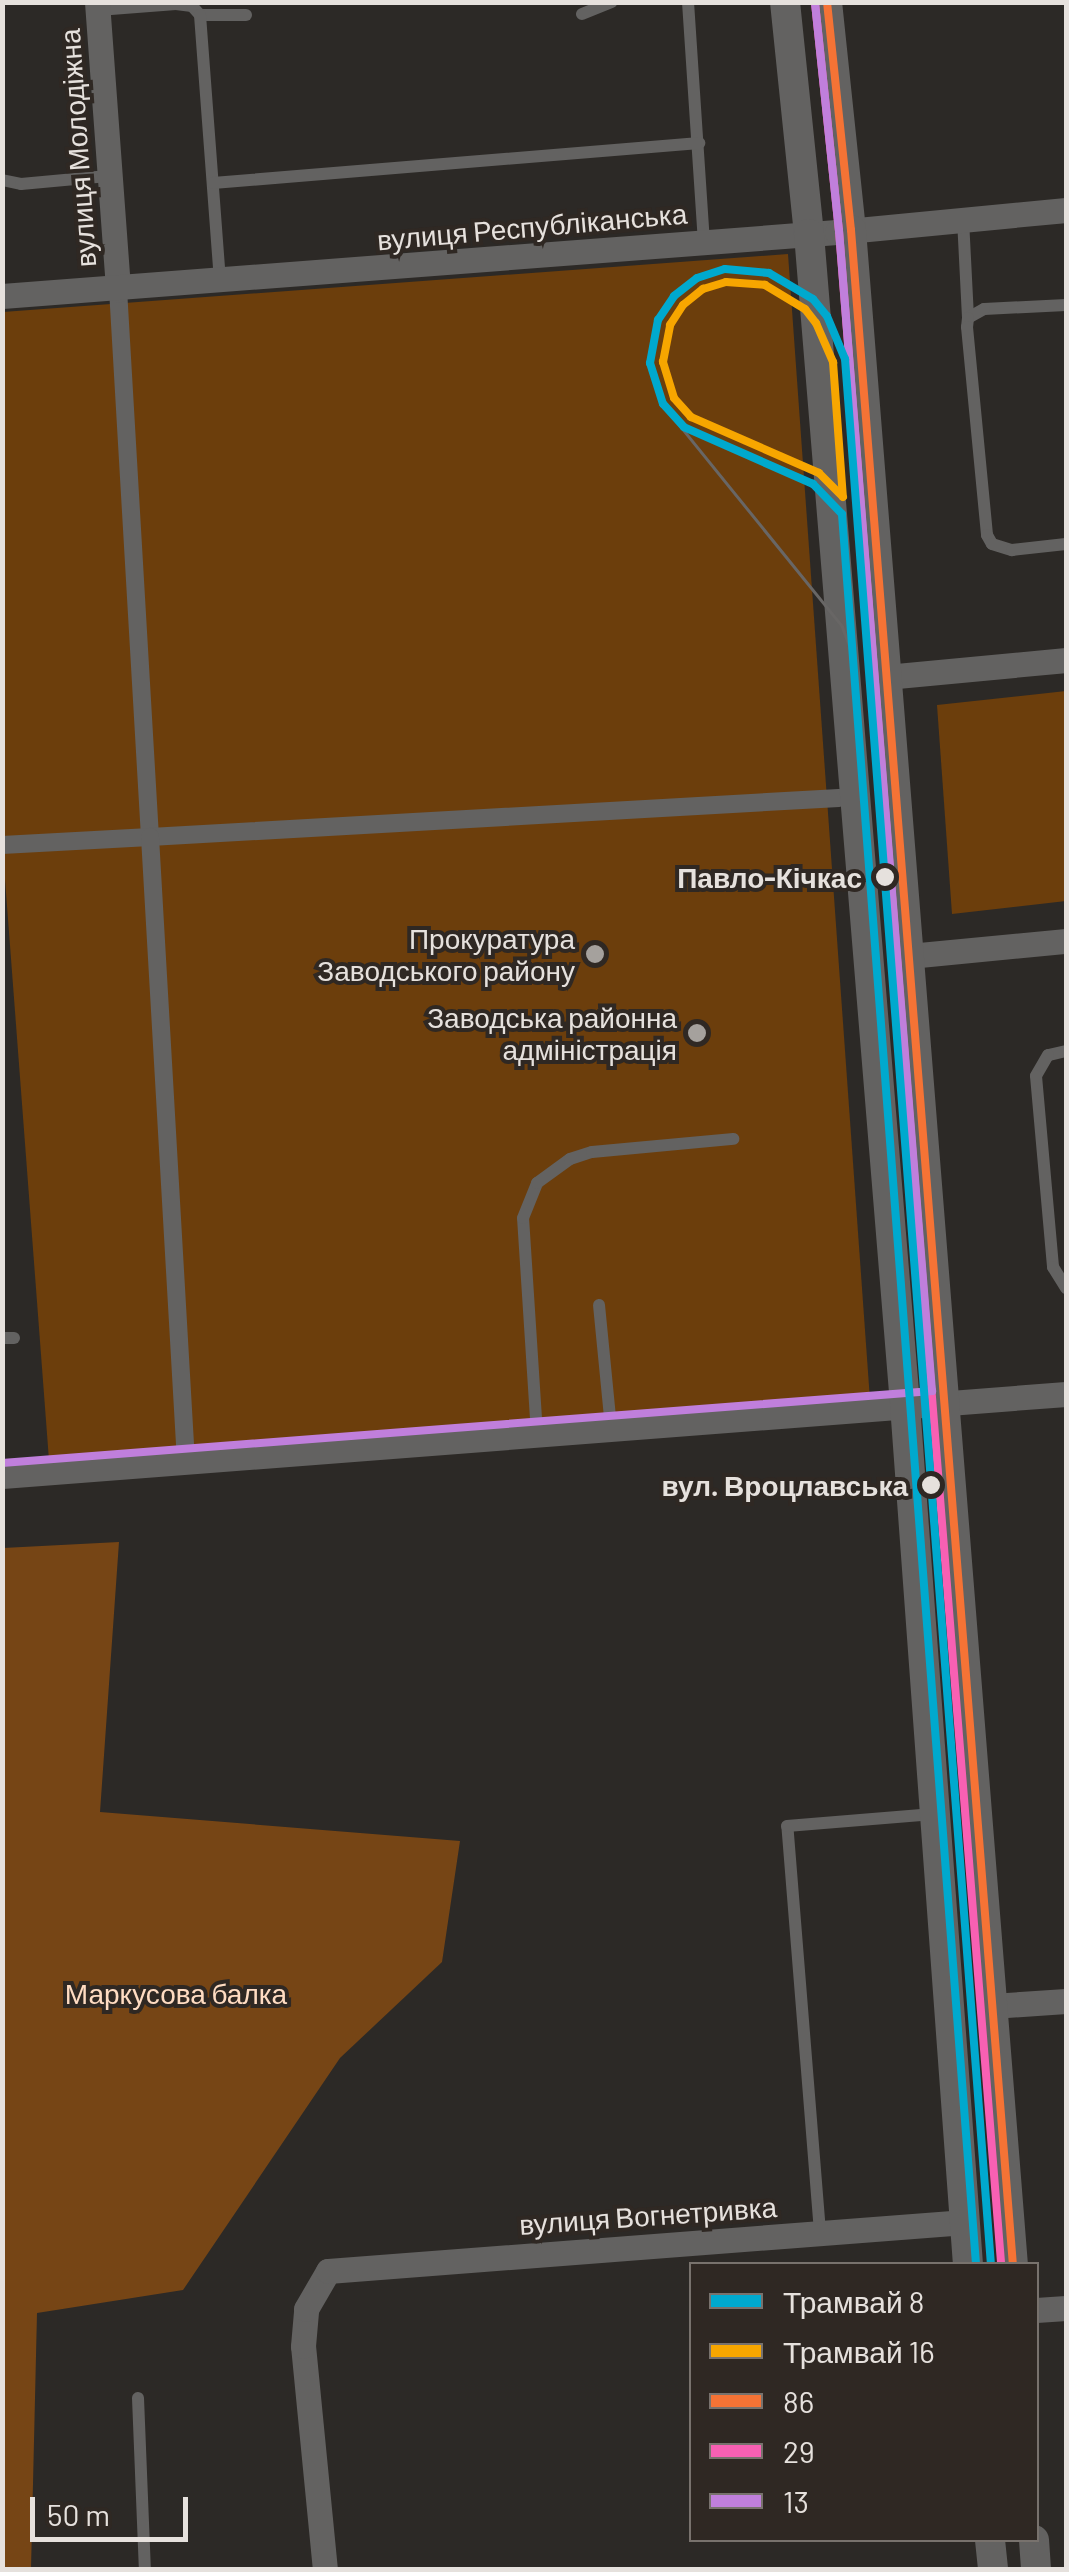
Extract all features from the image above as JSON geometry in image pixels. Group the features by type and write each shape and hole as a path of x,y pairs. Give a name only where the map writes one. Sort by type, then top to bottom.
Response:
{"street":[{"path":"785,2 808,234 905,1405 968,2262"},
{"path":"827,2 851,230 1013,2262"},
{"name":"вулиця Молодіжна","path":"97,6 118,289"},
{"name":"вулиця Республіканська","path":"2,296 808,234 1066,210"},
{"path":"118,289 186,1462"},
{"path":"886,676 1066,660"},
{"path":"2,845 838,798"},
{"path":"909,956 1066,941"},
{"path":"2,1476 1066,1394"},
{"path":"992,2006 1066,2001"},
{"name":"вулиця Вогнетривка","path":"325,2570 303,2346 310,2297 320,2278 337,2268 964,2222"},
{"path":"1039,2310 1066,2308"},
{"path":"990,2542 993,2570"},
{"path":"1034,2542 1036,2570"}],"lane":[{"path":"582,14 612,2"},
{"path":"688,2 704,242"},
{"path":"97,6 176,4 192,6 200,16 220,280"},
{"path":"200,16 246,14"},
{"path":"213,183 699,143"},
{"path":"2,180 21,184 108,176"},
{"path":"963,217 987,535 992,544 1012,550 1066,544"},
{"path":"968,318 984,308 1066,305"},
{"path":"1066,1051 1048,1055 1036,1076 1053,1267 1066,1288"},
{"path":"537,1434 523,1218 537,1184 570,1159 592,1152 733,1138"},
{"path":"599,1305 611,1428"},
{"path":"820,2232 787,1826 934,1814"},
{"path":"138,2398 145,2570"}],"shaded area":[{"path":"788,254 870,1400 49,1460 3,853 3,312"},
{"path":"1066,691 1066,901 952,914 937,705"}],"green space":[{"name":"Маркусова балка","path":"119,1542 100,1812 460,1841 442,1962 340,2058 183,2290 37,2313 31,2569 3,2569 3,1548"}],"tram line":[{"name":"8","path":"976,2262 842,514 813,484 684,427 663,404 650,363 658,320 674,296 697,278 725,269 769,273 813,299 827,316 845,359 991,2262"},
{"name":"16","path":"726,282 765,285 805,309 816,323 833,362 843,497 819,473 691,417 674,398 663,362 670,325 683,305 703,289 726,282"},
{"path":"673,417 842,626 854,657"}],"transit line":[{"name":"86","path":"827,2 851,230 1013,2262"},
{"name":"29","path":"815,3 839,231 1001,2262"},
{"name":"13","path":"2,1463 932,1391 839,231 815,3"}],"place":[{"name":"Павло-Кічкас","path":"885,877"},
{"name":"Прокуратура Заводського району","path":"595,954"},
{"name":"Заводська районна адміністрація","path":"697,1033"},
{"name":"вул. Вроцлавська","path":"931,1485"}]}
